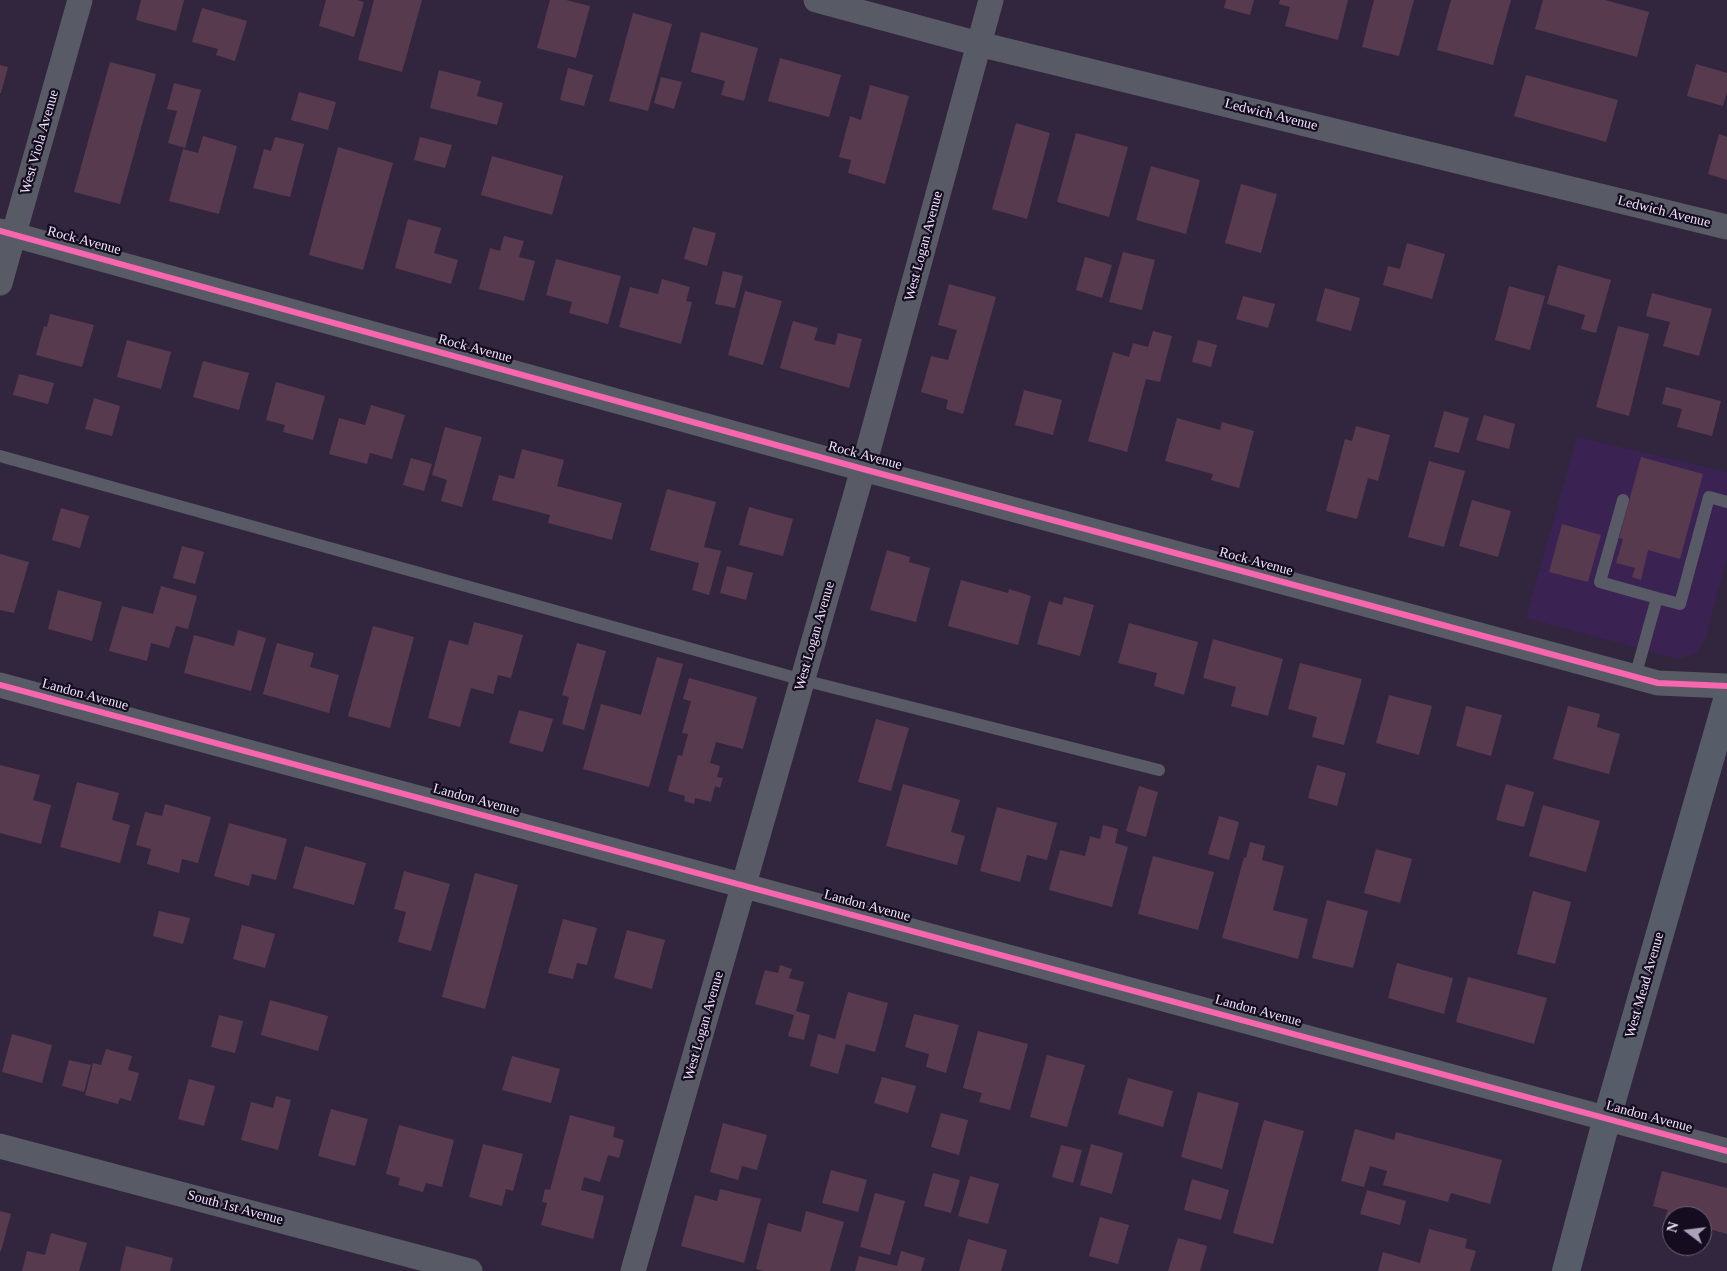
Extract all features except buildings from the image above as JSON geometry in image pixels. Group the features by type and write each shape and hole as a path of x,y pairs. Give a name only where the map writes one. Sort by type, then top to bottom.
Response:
{"street":[{"name":"West Viola Avenue","path":"0,283 7,233 80,0"},
{"name":"Ledwich Avenue","path":"816,0 979,44 1727,227"},
{"name":"West Logan Avenue","path":"633,1271 863,468 991,0"},
{"name":"Rock Avenue","path":"7,233 1635,677 1658,683 1727,686"},
{"name":"Landon Avenue","path":"0,685 1727,1150"},
{"name":"West Mead Avenue","path":"1566,1271 1606,1118 1727,700"},
{"name":"South 1st Avenue","path":"0,1146 470,1271"}],"lane":[{"path":"0,456 803,680 1159,770"},
{"path":"1623,500 1600,582 1680,604 1709,497 1727,502"},
{"path":"1635,677 1657,598"}],"shaded area":[{"path":"1577,437 1727,472 1727,558 1705,639 1696,653 1679,659 1526,618"}],"cycle path":[{"path":"0,231 863,469 1658,683 1727,686"},
{"path":"0,685 1727,1151"}]}
